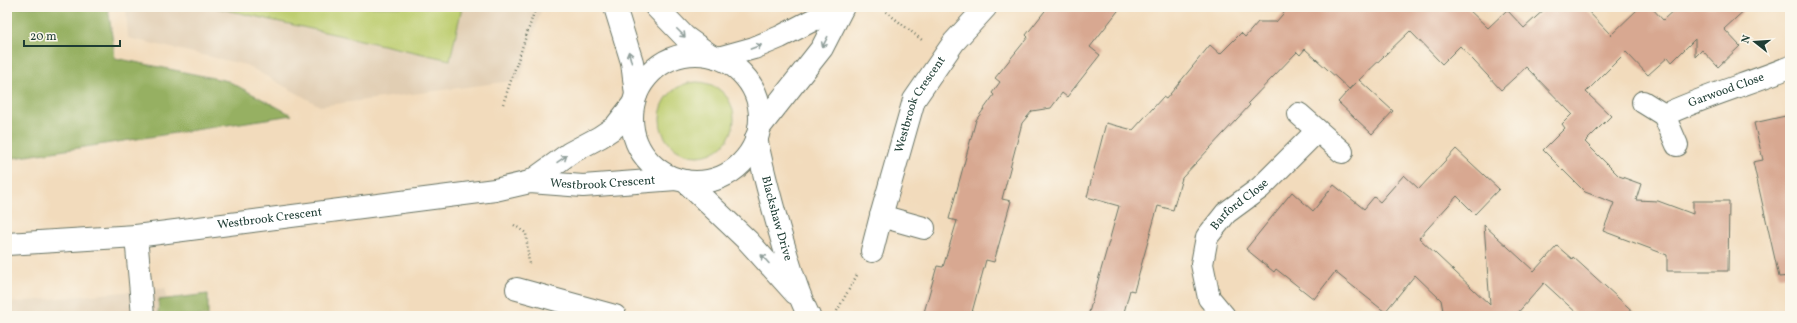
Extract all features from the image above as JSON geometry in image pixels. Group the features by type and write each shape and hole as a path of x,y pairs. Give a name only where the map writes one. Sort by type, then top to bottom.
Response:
{"street":[{"path":"616,7 632,62 634,99 632,122 636,141 645,157 659,170 680,180 702,181 720,177 736,168 748,154 757,133 822,48 843,7"},
{"path":"656,7 685,37 737,69 751,86 758,106 757,133"},
{"path":"634,99 644,79 657,66 674,58 692,54 714,56 754,48 780,37 838,7"},
{"name":"Westbrook Crescent","path":"872,250 914,100 954,42 986,7"},
{"name":"Garwood Close","path":"1664,116 1696,100 1748,84 1790,67"},
{"name":"Westbrook Crescent","path":"530,182 570,153 615,127 634,99"},
{"path":"1643,102 1664,116 1677,145"},
{"path":"1299,114 1342,152"},
{"name":"Barford Close","path":"1224,316 1209,298 1202,264 1207,237 1226,213 1260,188 1317,131"},
{"name":"Blackshaw Drive","path":"757,133 771,202 805,307"},
{"name":"Westbrook Crescent","path":"7,244 136,236 495,190 530,182 582,186 680,180"},
{"name":"Blackshaw Drive","path":"680,180 748,240 805,307"},
{"path":"881,216 924,228"},
{"path":"136,236 143,316"},
{"path":"523,290 555,308 615,316"}],"path":[{"path":"503,104 536,7"},
{"path":"880,7 943,58"},
{"path":"514,225 526,233 530,278 523,290"},
{"path":"835,314 872,250"}],"shaded area":[{"path":"126,7 542,7 520,80 320,106 246,65 128,38"},
{"path":"166,288 166,316 7,316 7,303"}],"green space":[{"path":"7,7 108,7 115,58 228,81 292,115 7,159"},
{"path":"213,7 462,7 450,60"},
{"path":"697,82 718,88 728,98 734,119 728,140 718,150 697,156 676,150 666,140 660,119 666,98 676,88"},
{"path":"208,294 208,316 158,316 159,300"}],"building":[{"path":"1048,7 1121,7 1090,47 1100,55 1067,97 1062,93 1051,108 1032,111 1022,123 1002,199 1011,201 994,262 986,260 971,316 923,316 937,266 943,267 957,221 949,219 976,120 994,95 992,93 1000,82 995,78 1028,37 1026,35"},
{"path":"1289,7 1466,7 1488,28 1507,10 1524,28 1547,7 1584,7 1611,35 1640,7 1651,7 1663,20 1677,7 1748,7 1724,29 1740,46 1718,67 1702,50 1695,57 1695,39 1672,62 1668,57 1648,75 1626,52 1586,92 1611,116 1585,142 1619,176 1641,184 1636,200 1658,201 1693,214 1693,201 1729,201 1728,271 1667,271 1667,255 1603,231 1614,203 1585,192 1543,150 1565,128 1562,124 1572,114 1526,67 1501,90 1460,46 1442,64 1410,31 1359,80 1393,111 1372,134 1338,102 1357,81 1349,89 1305,49 1300,55 1297,52 1248,103 1250,105 1182,178 1173,210 1158,206 1134,291 1130,290 1123,316 1088,316 1119,206 1087,197 1106,123 1133,130 1163,97 1166,99 1210,45 1220,54 1241,33 1245,37 1258,22 1276,22"},
{"path":"1790,115 1790,276 1779,277 1753,162 1763,160 1754,123"},
{"path":"1456,149 1499,189 1475,214 1457,196 1419,238 1490,305 1484,225 1534,271 1557,246 1572,259 1573,257 1638,316 1580,316 1544,283 1515,316 1444,316 1441,300 1415,275 1385,312 1335,272 1314,299 1276,269 1274,272 1246,249 1292,192 1313,211 1334,185 1364,209 1374,197 1380,202 1404,175 1419,189"}]}
